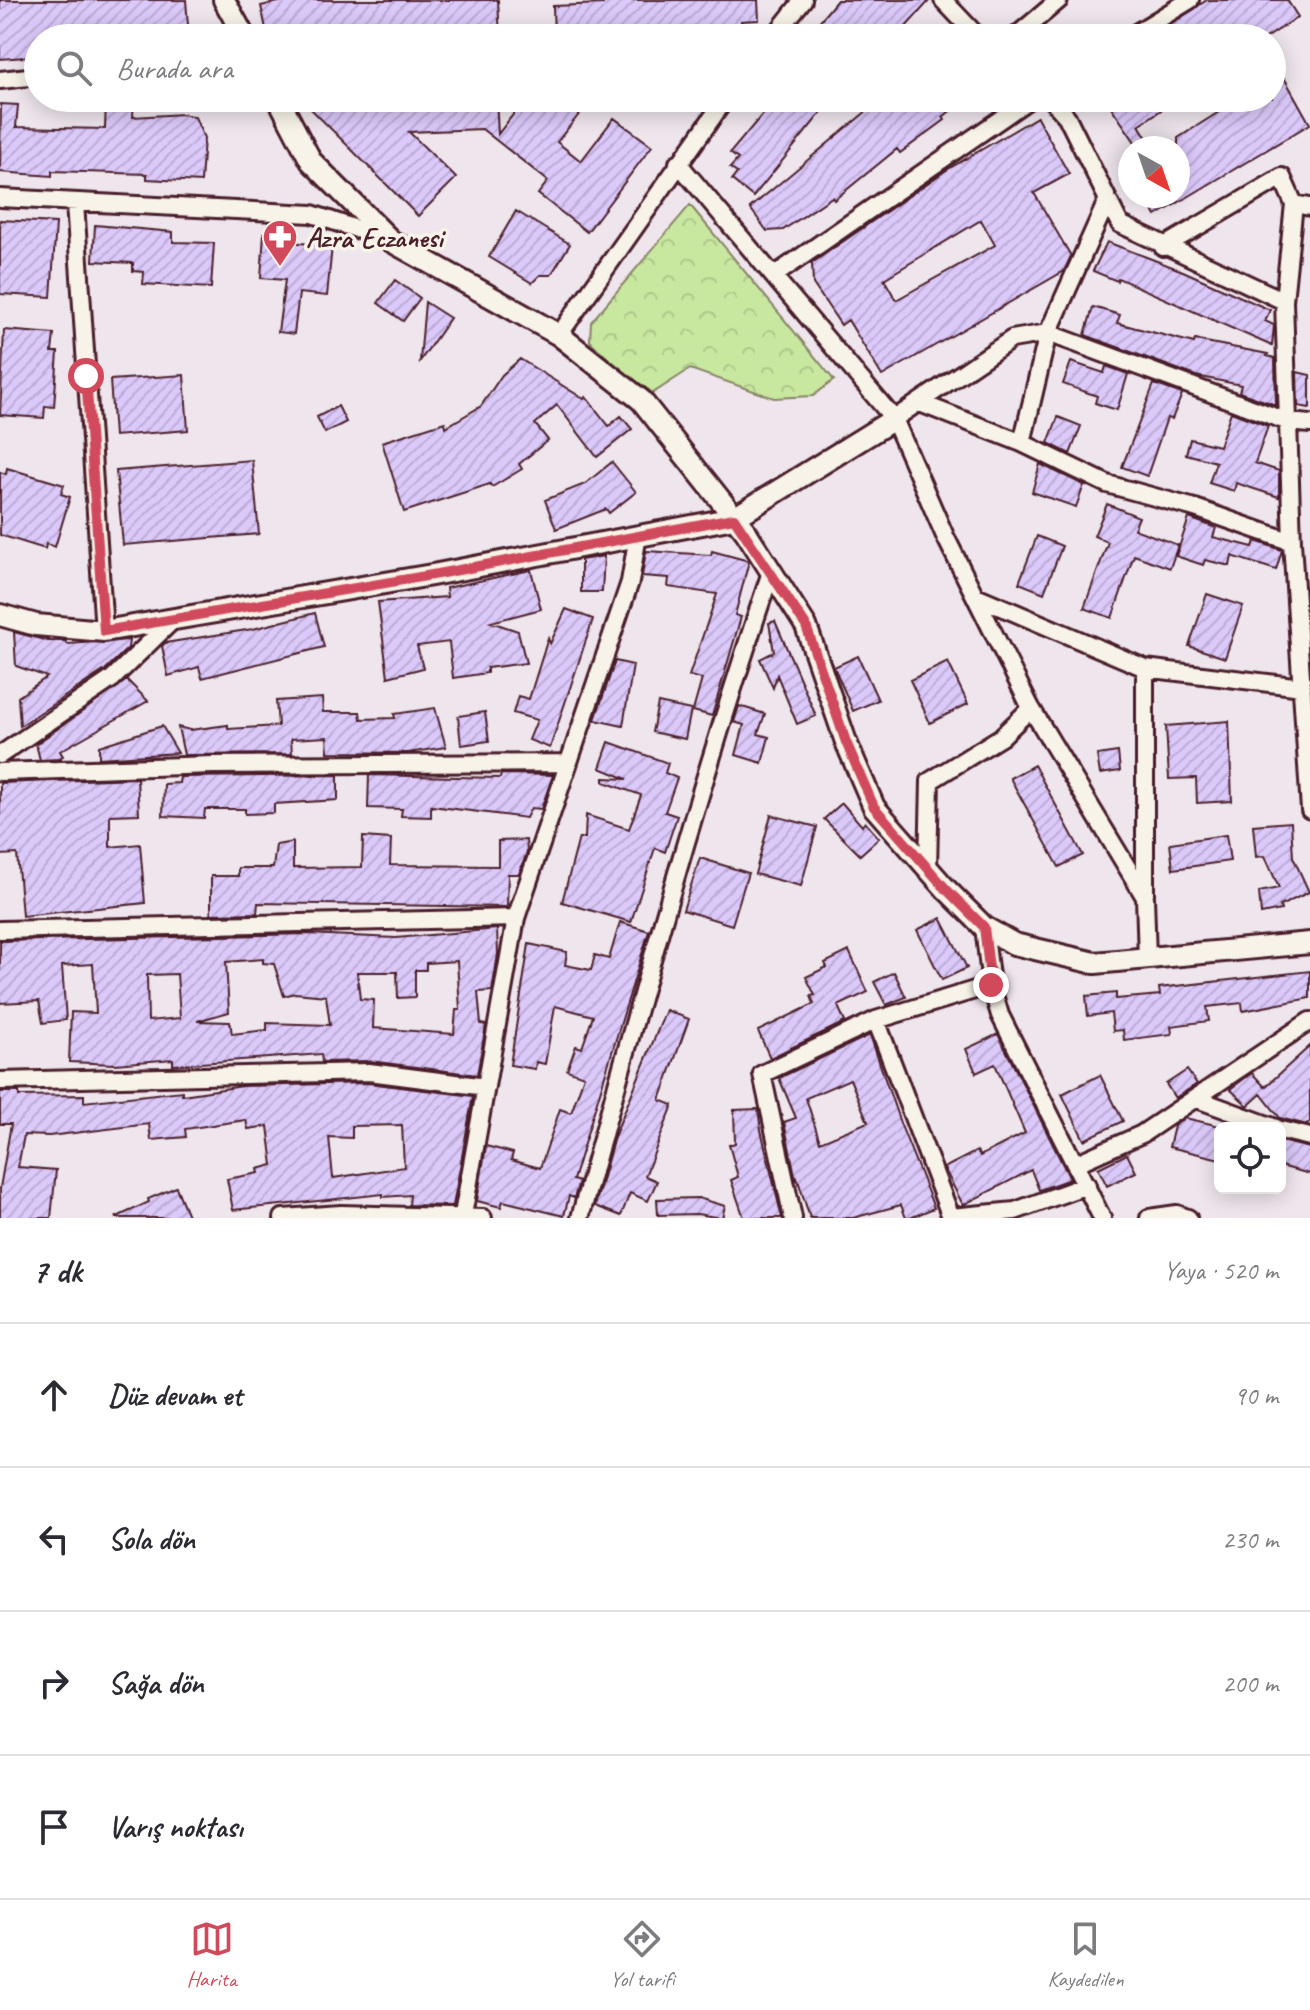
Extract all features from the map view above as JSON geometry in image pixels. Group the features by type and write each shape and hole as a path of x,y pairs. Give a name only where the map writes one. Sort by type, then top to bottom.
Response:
{"street":[{"path":"224,0 237,24"},
{"path":"784,24 803,0"},
{"path":"943,0 966,24"},
{"path":"1031,24 1059,0"},
{"path":"1151,24 1190,0"},
{"path":"0,80 24,77"},
{"path":"285,112 311,161 391,241"},
{"path":"559,335 716,112"},
{"path":"775,275 1011,112"},
{"path":"1063,112 1120,224 1163,247 1284,301"},
{"path":"678,163 894,419 1031,708 1145,897"},
{"path":"1163,247 1282,177 1302,206 1284,301 1292,542 1302,575 1302,687 1307,717 1310,810"},
{"path":"0,198 312,214 391,241 559,335 641,400 734,518 806,626 846,742 874,807 984,927 1014,944 1095,963 1310,943"},
{"path":"1022,443 1048,333 1107,201"},
{"path":"75,203 104,631"},
{"path":"0,615 36,625 104,631 432,575 734,518 920,403 1012,339 1048,333 1289,422 1310,424"},
{"path":"920,403 1022,443 1107,484 1195,508 1292,542"},
{"path":"463,1215 516,918 630,582 638,535"},
{"path":"580,1218 672,889 728,701 771,572"},
{"path":"976,596 1145,668 1302,687"},
{"path":"0,755 112,679 175,618"},
{"path":"1145,668 1147,959"},
{"path":"928,868 930,781 1001,737 1031,708"},
{"path":"0,772 213,765 567,763"},
{"path":"0,930 516,918"},
{"path":"984,927 991,985 1000,1015 1102,1218"},
{"path":"793,1218 762,1074 876,1020 991,985"},
{"path":"876,1020 951,1217"},
{"path":"1077,1163 1142,1134 1310,1021"},
{"path":"0,1081 369,1072 486,1087"},
{"path":"1197,1099 1259,1122"},
{"path":"1286,1131 1310,1137"},
{"path":"945,1218 1015,1211 1087,1185"},
{"path":"283,1218 341,1214 463,1215 483,1218"},
{"path":"1149,1218 1177,1214 1188,1218"}],"green space":[{"path":"690,205 834,380 813,396 774,398 690,369 653,393 619,369 590,341 591,322"}],"building":[{"path":"0,0 186,0 188,24 24,24 24,57 0,59"},
{"path":"287,0 498,0 499,24 265,24 261,6"},
{"path":"603,0 758,0 759,20 741,21 741,24 554,24 553,6 603,4"},
{"path":"837,0 930,0 909,24 817,24"},
{"path":"1207,0 1287,0 1298,17 1286,25 1170,24"},
{"path":"1286,81 1310,124 1190,196 1190,136 1181,136 1219,112 1286,112"},
{"path":"1,104 18,105 16,127 105,129 106,112 133,112 133,117 183,114 195,117 204,138 201,182 147,179 147,174 52,171 52,176 0,172"},
{"path":"314,112 497,112 498,134 515,112 581,112 557,142 581,161 614,118 652,146 587,232 538,194 548,181 482,129 409,132 456,178 418,216"},
{"path":"764,112 822,112 753,197 732,180 737,173 730,168 738,159 730,153"},
{"path":"866,112 949,112 943,117 945,120 900,153 897,149 834,200 832,197 783,230 767,231 750,208"},
{"path":"1115,112 1158,112 1139,125 1146,136 1131,136"},
{"path":"1037,117 1069,174 1034,193 1071,256 1064,271 882,376 848,320 841,325 813,284 812,263 945,171","holes":["981,220 995,245 896,300 884,279"]},
{"path":"1151,208 1169,208 1156,216"},
{"path":"516,211 570,244 551,275 540,275 532,283 489,257"},
{"path":"0,220 56,223 51,297 0,294"},
{"path":"95,225 173,232 173,242 214,243 211,288 143,284 144,272 133,271 133,263 93,261"},
{"path":"264,233 291,235 290,242 332,246 327,296 299,293 294,334 278,332 285,280 261,278"},
{"path":"1107,242 1183,271 1270,310 1265,321 1274,325 1272,346 1118,278 1117,281 1093,271"},
{"path":"395,280 420,298 403,321 378,303"},
{"path":"425,302 450,318 420,361"},
{"path":"1093,307 1120,315 1117,323 1194,343 1195,340 1268,354 1275,358 1276,405 1239,392 1241,385 1196,376 1085,335"},
{"path":"4,330 54,334 52,352 58,352 54,407 45,406 44,418 0,415"},
{"path":"520,359 584,399 586,397 609,426 621,416 632,429 597,457 557,405 535,424 548,440 519,464 522,469 492,487 490,484 404,512 382,442 445,422 446,427 481,406 502,375"},
{"path":"1071,362 1104,373 1106,366 1128,374 1117,410 1095,403 1097,396 1063,384"},
{"path":"1297,372 1310,375 1310,408 1298,406"},
{"path":"184,375 188,430 114,436 110,380"},
{"path":"1154,384 1182,394 1172,419 1167,418 1147,476 1122,467"},
{"path":"338,406 346,422 325,433 317,417"},
{"path":"1231,412 1268,426 1255,463 1279,471 1279,497 1236,483 1234,491 1209,483 1216,462 1186,454 1190,439 1219,446"},
{"path":"1058,417 1081,426 1070,454 1048,443"},
{"path":"252,460 259,534 123,545 116,471"},
{"path":"612,462 636,492 609,513 606,509 556,529 545,500 585,484"},
{"path":"1040,464 1084,485 1076,507 1032,492"},
{"path":"7,468 64,485 61,494 70,497 55,547 46,544 45,549 0,535 0,472 6,474"},
{"path":"1107,504 1139,517 1134,529 1178,545 1170,568 1134,555 1112,618 1084,608 1108,542 1094,536"},
{"path":"1189,518 1216,528 1213,537 1253,547 1255,541 1282,550 1276,570 1232,556 1230,566 1205,560 1203,565 1176,556"},
{"path":"1037,536 1062,546 1044,593 1019,583"},
{"path":"646,551 711,555 712,551 749,561 735,615 741,617 712,716 693,711 702,679 689,676 717,594 668,587 669,578 642,576"},
{"path":"604,556 602,592 581,592 581,560"},
{"path":"531,570 541,609 491,622 518,631 526,663 487,668 487,673 453,678 449,642 417,646 423,668 388,677 378,602 447,597 446,588"},
{"path":"1207,594 1243,606 1225,658 1189,646"},
{"path":"566,609 593,619 550,748 529,740 537,720 513,713 518,696 529,699 548,638 550,644"},
{"path":"315,613 324,647 202,678 199,667 168,676 162,646 165,643 253,629"},
{"path":"775,621 816,716 797,724 777,675 773,688 760,659 774,652 769,623"},
{"path":"14,632 48,641 66,641 67,644 129,640 128,648 105,670 20,726 18,697 47,677 16,666"},
{"path":"858,656 878,700 853,711 834,667"},
{"path":"615,661 633,665 623,726 595,720"},
{"path":"948,662 968,704 930,723 910,680"},
{"path":"127,680 148,701 60,751 63,756 58,759 40,760 36,744"},
{"path":"322,698 323,712 360,712 361,719 395,718 394,714 435,708 446,747 408,753 328,752 327,737 291,739 292,754 184,755 178,727 190,730 228,725 228,729 278,726 276,701"},
{"path":"658,703 691,710 685,739 652,732"},
{"path":"739,706 765,714 758,734 769,737 762,763 736,755 744,725 734,722"},
{"path":"485,712 489,741 461,745 458,716"},
{"path":"1229,721 1232,801 1197,803 1196,778 1169,779 1166,726"},
{"path":"162,726 178,753 99,758 99,746"},
{"path":"609,742 668,763 665,773 677,778 665,812 677,816 665,852 655,848 631,922 562,902 579,838 585,838 586,815 629,829 641,795 604,782 604,778 627,779 600,768"},
{"path":"1118,752 1120,771 1100,774 1097,755"},
{"path":"1034,765 1083,855 1059,867 1010,778"},
{"path":"501,774 553,775 541,809 531,808 526,818 431,806 431,817 401,816 402,809 368,808 369,775 500,778"},
{"path":"338,775 338,800 274,804 274,813 245,814 245,809 205,809 204,818 163,816 164,784 179,783 180,777"},
{"path":"137,778 139,814 110,815 110,847 140,844 145,903 22,916 17,854 0,855 0,783"},
{"path":"842,803 862,826 865,822 879,838 860,855 824,819"},
{"path":"771,815 817,827 801,886 755,874"},
{"path":"1291,822 1293,857 1309,892 1280,906 1281,910 1261,914 1259,892 1279,888 1265,856 1256,857 1253,825"},
{"path":"1226,835 1230,861 1173,869 1170,843"},
{"path":"363,837 391,839 390,865 498,866 498,841 526,840 527,852 519,874 508,874 507,907 258,903 257,913 211,914 211,876 238,876 238,868 273,868 276,845 293,842 293,868 362,867"},
{"path":"700,858 748,873 732,925 683,910"},
{"path":"941,918 967,968 942,980 917,930"},
{"path":"620,922 649,931 573,1180 579,1182 574,1198 569,1196 564,1216 503,1201 501,1207 477,1201 486,1146 513,1153 511,1160 540,1168 560,1109 571,1113 584,1076 567,1070 576,1046 582,1048 593,1016 555,1006 545,1064 536,1062 535,1069 510,1065 529,944 567,952 565,965 591,970 595,955 609,959"},
{"path":"497,929 498,954 492,991 478,992 481,1024 486,1025 477,1075 370,1061 322,1062 321,1054 173,1065 173,1059 115,1064 69,1062 71,1012 96,1013 93,964 62,966 66,1020 43,1023 39,1001 0,1003 0,941 307,934 396,938","holes":["263,959 263,963 274,964 284,996 295,993 326,996 330,1025 267,1023 267,1030 232,1034 230,1022 197,1021 229,1012 226,962","457,961 460,1010 456,1010 454,1034 373,1028 374,1000 360,999 357,972 397,972 398,998 415,997 415,970 426,970 426,963","177,974 180,1018 148,1021 147,975"]},
{"path":"849,951 868,992 838,1006 845,1022 770,1058 758,1031 814,1004 811,996 815,995 806,977"},
{"path":"1310,971 1310,998 1243,1011 1242,1003 1207,1007 1209,1021 1171,1026 1172,1034 1124,1040 1123,1030 1113,1031 1111,1013 1088,1016 1086,996 1116,993 1116,999 1160,995 1159,988"},
{"path":"894,972 906,997 886,1005 874,982"},
{"path":"666,1010 689,1019 660,1100 673,1105 645,1176 657,1181 648,1201 630,1193 621,1216 595,1206 614,1137"},
{"path":"998,1034 1070,1179 1039,1190 1031,1170 963,1205 944,1168 977,1151 980,1156 1025,1133 995,1064 976,1073 966,1049"},
{"path":"870,1035 934,1208 910,1218 906,1218 901,1205 853,1218 810,1218 797,1177 796,1180 784,1122 796,1118 779,1078","holes":["850,1079 868,1122 820,1142 806,1098"]},
{"path":"1310,1046 1310,1122 1307,1125 1280,1118 1261,1094 1248,1106 1230,1089 1252,1073 1265,1087"},
{"path":"1187,1070 1197,1084 1175,1098 1166,1084"},
{"path":"1100,1075 1123,1121 1084,1140 1062,1094"},
{"path":"368,1083 473,1096 453,1206 409,1205 410,1195 383,1197 383,1194 233,1210 227,1179 259,1173 258,1169 273,1165 268,1126 248,1129 246,1120 185,1129 186,1137 151,1140 149,1124 49,1136 24,1135 18,1167 56,1170 51,1218 0,1218 0,1188 11,1124 0,1124 0,1092 19,1092 19,1096 84,1095 84,1102 182,1091 182,1095 243,1086","holes":["402,1125 404,1167 333,1178 329,1137 352,1138 352,1126"]},
{"path":"758,1109 782,1218 744,1218 731,1180 738,1177 729,1145 735,1143 734,1110"},
{"path":"1185,1118 1214,1125 1214,1158 1169,1147 1174,1126"},
{"path":"1286,1142 1310,1148 1310,1174 1286,1168"},
{"path":"1127,1154 1136,1172 1107,1186 1098,1168"},
{"path":"176,1187 189,1218 115,1218 149,1202 148,1199"},
{"path":"698,1198 725,1206 722,1218 697,1214 658,1215 657,1199"}],"place":[{"name":"Azra Eczanesi","path":"280,268"}],"route":[{"path":"86,376 104,631 432,575 734,518 806,626 846,742 874,807 984,927 991,985"}]}
